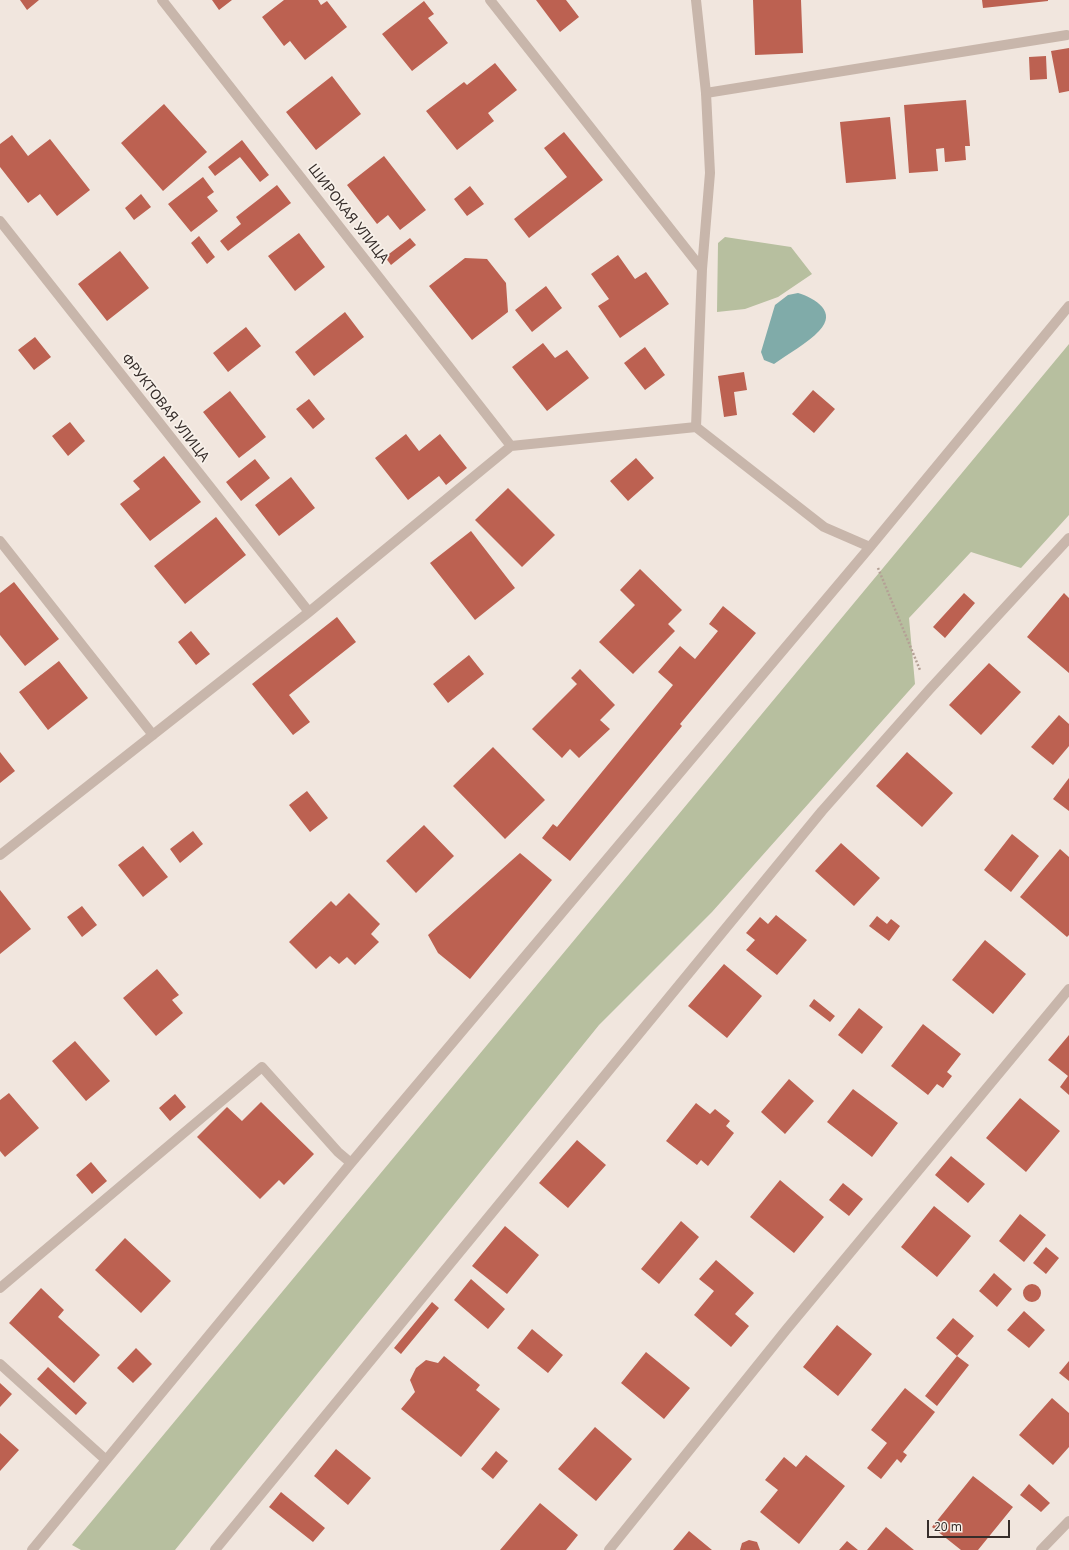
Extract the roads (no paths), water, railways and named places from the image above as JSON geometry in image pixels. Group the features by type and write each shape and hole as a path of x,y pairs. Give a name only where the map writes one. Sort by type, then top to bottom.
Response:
{"street":[{"name":"ШИРОКАЯ УЛИЦА","path":"162,0 511,446"},
{"path":"490,0 702,269"},
{"path":"696,0 706,93 710,173 702,269 696,427"},
{"path":"706,93 1067,35"},
{"name":"ФРУКТОВАЯ УЛИЦА","path":"0,221 309,612"},
{"path":"32,1550 351,1163 870,547 1069,306"},
{"path":"0,855 309,612 511,446 696,427 824,527 870,547"},
{"path":"216,1550 817,817 929,690 1069,538"},
{"path":"0,541 153,735"},
{"path":"609,1550 786,1330 1069,989"},
{"path":"0,1288 262,1067 338,1152 351,1163"},
{"path":"0,1364 106,1460"},
{"path":"1040,1550 1069,1520"}],"water":[{"path":"798,293 811,298 822,307 826,318 824,324 809,340 774,364 764,360 761,352 775,305 788,295"}]}
